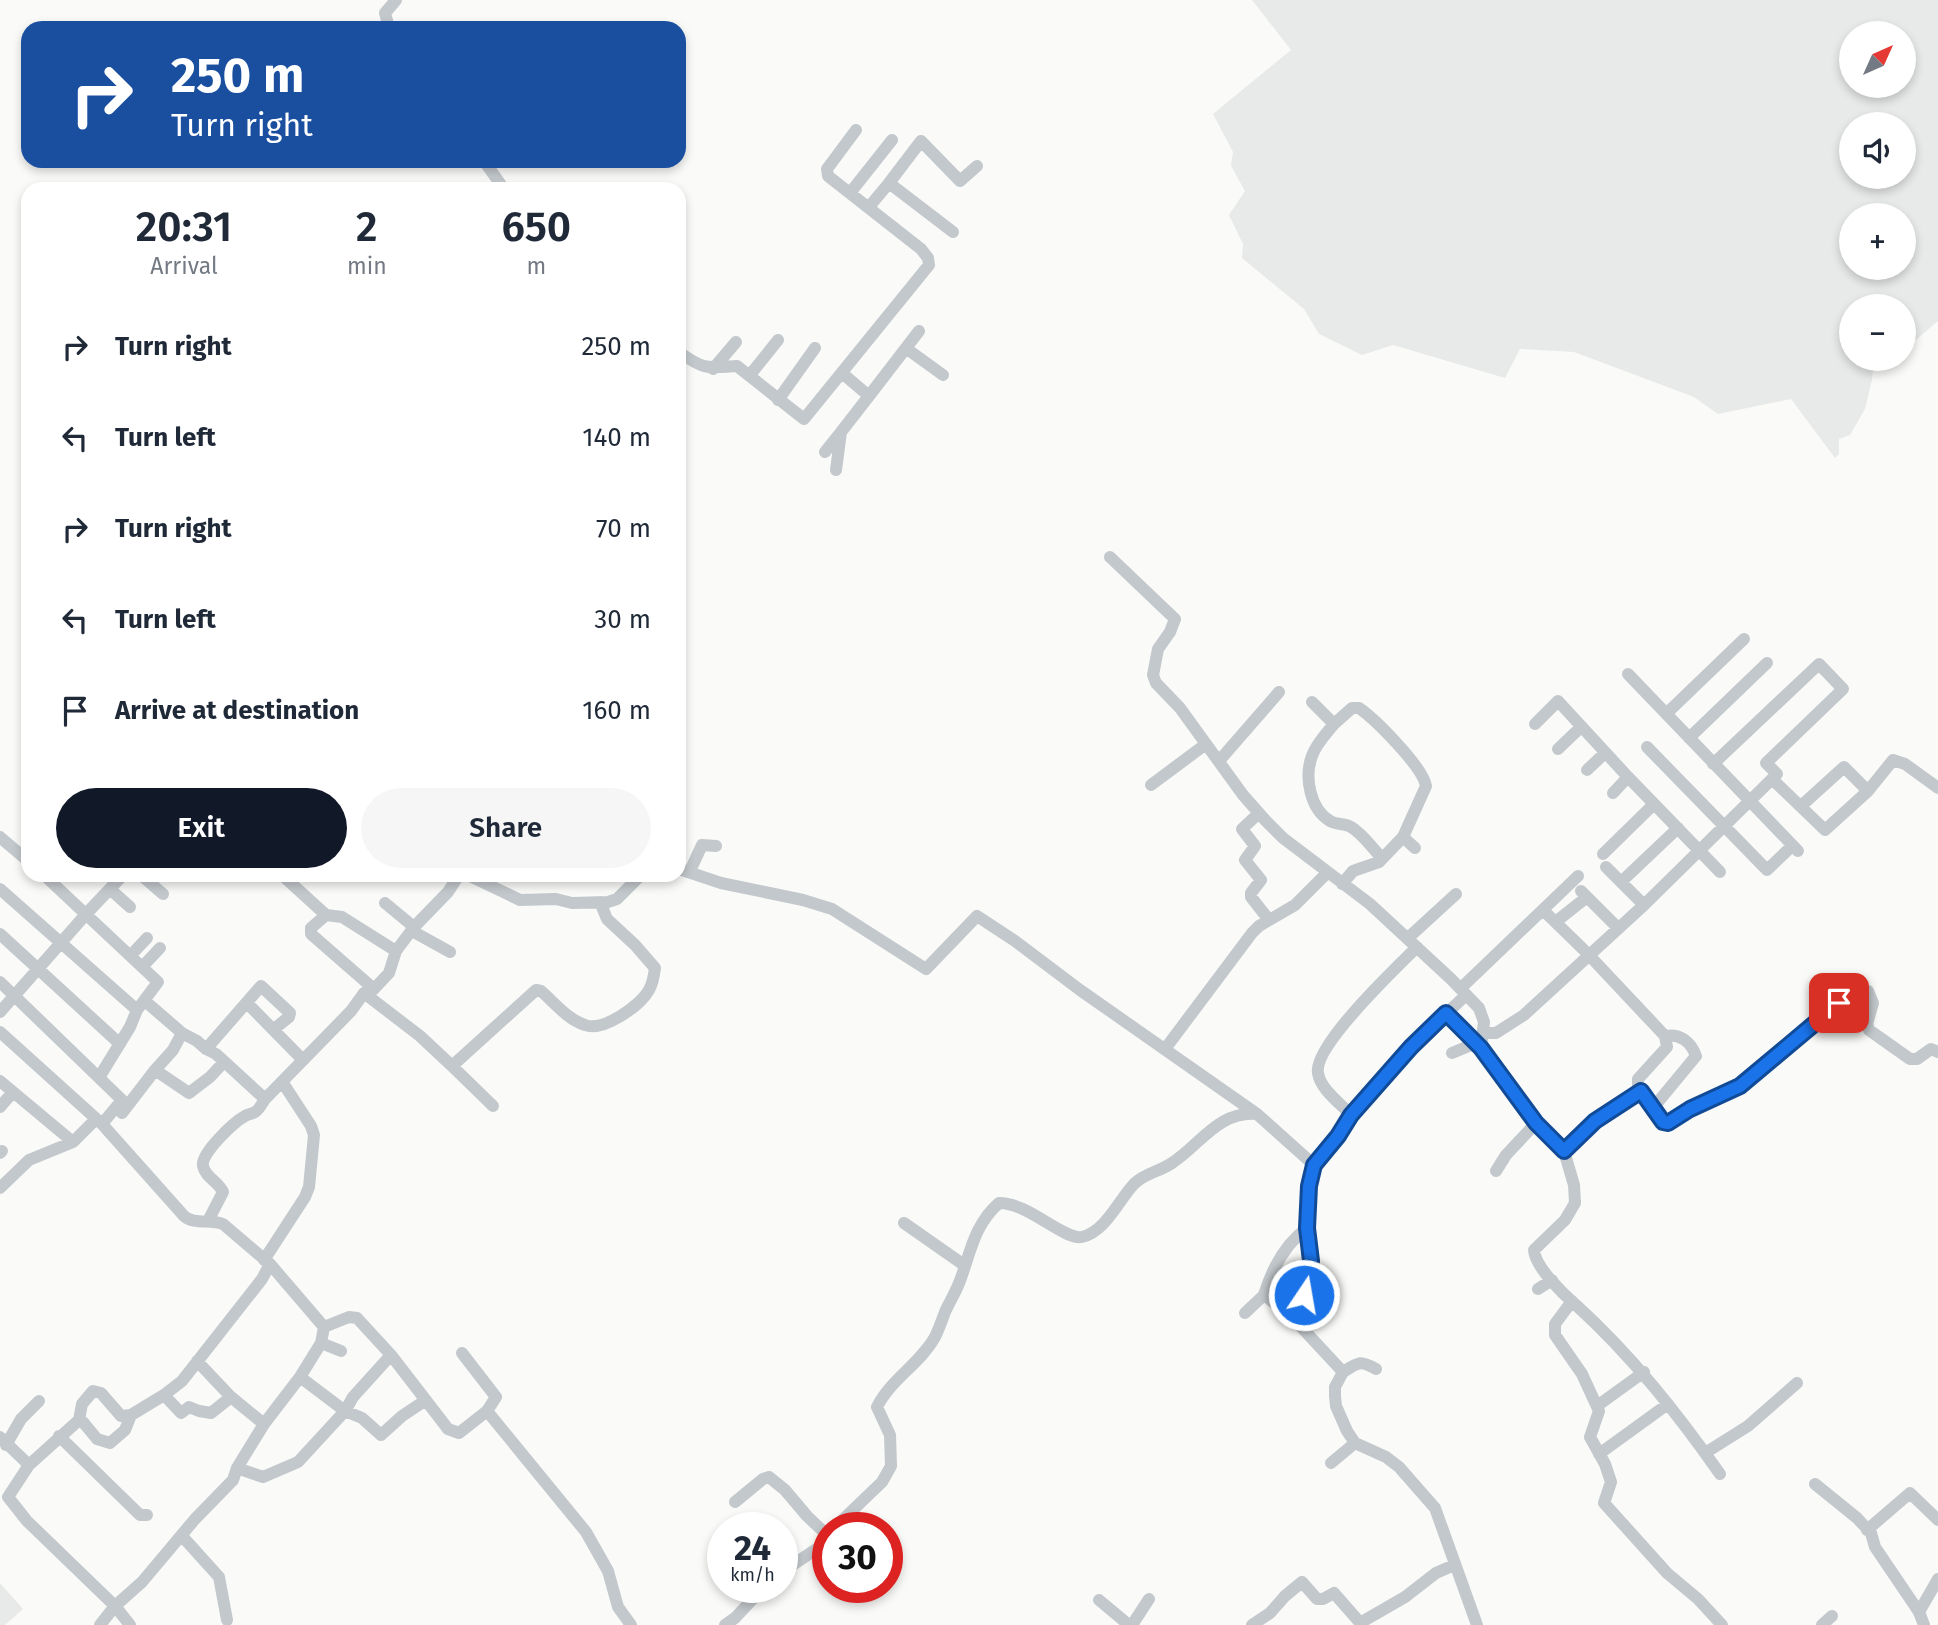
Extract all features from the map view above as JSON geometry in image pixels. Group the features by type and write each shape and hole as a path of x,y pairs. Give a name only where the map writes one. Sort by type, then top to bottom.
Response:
{"street":[{"path":"387,21 385,13 396,0"},
{"path":"686,357 695,364 713,369 737,366 804,418 929,265 928,258 921,249 831,178 827,169 856,130"},
{"path":"850,193 892,140"},
{"path":"869,207 922,141 960,181 977,166"},
{"path":"889,183 953,232"},
{"path":"825,452 919,331"},
{"path":"750,375 778,340"},
{"path":"713,369 736,342"},
{"path":"778,400 815,348"},
{"path":"907,348 943,375"},
{"path":"842,373 870,396"},
{"path":"836,470 841,432"},
{"path":"1110,557 1175,619 1158,649 1153,675 1159,686 1180,708 1259,813 1283,838 1370,904 1463,992 1483,1015 1480,1041"},
{"path":"1666,714 1744,639"},
{"path":"1689,738 1767,663"},
{"path":"1452,1053 1496,1033 1524,1015 1644,905 1777,774 1766,763 1843,689 1819,664 1713,764"},
{"path":"1628,674 1795,849 1767,870 1647,747"},
{"path":"1219,761 1279,692"},
{"path":"1535,724 1558,701 1720,872"},
{"path":"1312,702 1334,724"},
{"path":"1342,884 1355,870 1369,867 1382,858 1403,837 1426,786 1420,771 1404,752 1359,708 1352,708 1342,714 1312,753 1309,769 1310,792 1325,817 1332,823 1349,825 1382,858"},
{"path":"1558,749 1581,727"},
{"path":"1151,785 1206,744"},
{"path":"1587,770 1605,753"},
{"path":"1772,779 1823,829 1828,830 1868,791 1893,760 1905,764 1938,788"},
{"path":"1801,806 1844,767 1868,791"},
{"path":"1613,793 1628,777"},
{"path":"1644,905 1604,860 1654,804"},
{"path":"1259,813 1242,829 1255,846 1245,860 1261,880 1251,897 1269,920"},
{"path":"1621,882 1678,828"},
{"path":"0,837 21,855"},
{"path":"1403,837 1415,848"},
{"path":"686,867 702,845 716,846"},
{"path":"686,871 721,883 803,900 832,909 926,969 976,916 1257,1114 1314,1165"},
{"path":"1165,1049 1251,933 1295,905 1327,873"},
{"path":"1290,1315 1304,1295 1310,1277 1307,1228 1309,1186 1314,1165 1351,1115 1411,1047 1578,876"},
{"path":"52,882 158,982 141,1005 100,1076"},
{"path":"0,1012 118,882"},
{"path":"149,882 163,894"},
{"path":"290,882 326,915 342,917 396,951"},
{"path":"208,1221 223,1192 206,1174 202,1165 203,1157 243,1116 255,1113 265,1099 388,973 396,951 454,882"},
{"path":"483,882 520,900 556,899 572,903 617,899 633,882"},
{"path":"0,889 61,943 141,1005 225,1062 265,1099"},
{"path":"111,890 130,907"},
{"path":"1351,1115 1320,1082 1317,1071 1320,1056 1349,1018 1456,894"},
{"path":"1558,920 1584,894 1618,928"},
{"path":"452,1066 536,990 541,991 570,1018 595,1028 604,1026 648,993 655,968 607,919 600,902"},
{"path":"385,903 413,929 450,952"},
{"path":"1544,911 1590,955 1665,1036 1667,1047 1638,1079 1638,1087 1663,1122 1669,1123 1690,1109 1740,1086 1839,1003 1861,988 1868,991 1873,1003 1867,1024 1870,1030 1910,1059 1917,1059 1931,1049 1938,1052"},
{"path":"326,915 312,928 311,934 493,1106"},
{"path":"0,934 120,1044"},
{"path":"131,955 147,938"},
{"path":"143,966 160,948"},
{"path":"0,982 122,1100 102,1125"},
{"path":"206,1049 261,986 274,995 290,1015 274,1029"},
{"path":"247,1003 303,1060"},
{"path":"1446,1013 1480,1041 1536,1123 1564,1151 1576,1193 1575,1203 1565,1220 1534,1250 1537,1262 1644,1373 1720,1474"},
{"path":"0,1032 102,1125 188,1220 223,1224 267,1262 324,1327"},
{"path":"0,1188 29,1160 73,1142 102,1125 173,1050 182,1034"},
{"path":"1653,1108 1696,1056 1684,1039 1677,1035 1665,1036"},
{"path":"155,1070 189,1093 225,1062"},
{"path":"0,1081 73,1142"},
{"path":"130,1625 115,1606 27,1521 8,1497 29,1465 79,1420 82,1404 96,1390 121,1416 131,1415 181,1381 262,1279 267,1262 309,1187 314,1143 311,1126 283,1083"},
{"path":"1564,1151 1595,1121 1641,1091"},
{"path":"0,1107 13,1092"},
{"path":"851,1512 886,1478 891,1466 890,1435 877,1407 881,1398 912,1367 935,1336 962,1278 964,1265 981,1223 999,1203 1018,1205 1075,1237 1087,1236 1099,1228 1143,1177 1171,1164 1224,1119 1235,1114 1257,1114"},
{"path":"1496,1171 1506,1155 1536,1123"},
{"path":"904,1223 964,1265"},
{"path":"1245,1313 1264,1295 1284,1251 1297,1235 1307,1228"},
{"path":"1538,1289 1552,1280"},
{"path":"1264,1295 1290,1315 1343,1372"},
{"path":"1572,1301 1555,1324 1555,1335 1582,1374 1597,1406 1597,1419 1590,1437 1611,1482 1604,1503 1667,1573 1698,1599 1722,1625"},
{"path":"324,1327 349,1317 357,1318 391,1355 448,1429 458,1433 487,1411 496,1397 463,1353"},
{"path":"100,1625 233,1480 237,1468 264,1424 300,1377 321,1343 324,1327"},
{"path":"321,1343 341,1351"},
{"path":"237,1468 263,1477 298,1462 391,1355"},
{"path":"197,1360 231,1397 264,1424"},
{"path":"1376,1369 1359,1362 1343,1372 1335,1387 1336,1406 1341,1420 1355,1443 1386,1457 1399,1467 1435,1508 1477,1625"},
{"path":"1597,1406 1644,1373"},
{"path":"300,1377 345,1411 362,1418 382,1435 402,1416 426,1400"},
{"path":"1705,1453 1748,1426 1797,1383"},
{"path":"164,1395 181,1413 189,1406 211,1413 231,1397"},
{"path":"29,1465 3,1441 39,1401"},
{"path":"1599,1454 1668,1404"},
{"path":"487,1411 586,1532 608,1571 618,1607 631,1625"},
{"path":"79,1420 97,1439 110,1443 125,1430 131,1415"},
{"path":"59,1436 140,1515 148,1515"},
{"path":"1331,1463 1355,1443"},
{"path":"734,1502 769,1477 785,1490 812,1521"},
{"path":"1815,1484 1857,1518 1873,1536 1875,1547 1919,1612 1924,1625"},
{"path":"1867,1530 1910,1493 1938,1520"},
{"path":"182,1536 219,1577 227,1620"},
{"path":"1252,1625 1270,1614 1285,1596 1302,1582 1317,1599 1334,1593 1361,1624 1405,1597 1436,1573 1454,1565"},
{"path":"1919,1612 1938,1579"},
{"path":"1099,1600 1130,1625 1149,1599"},
{"path":"734,1623 751,1603"}],"shaded area":[{"path":"1252,0 1938,0 1938,321 1916,340 1916,294 1839,294 1839,371 1873,371 1865,409 1850,435 1839,439 1839,454 1835,458 1791,399 1718,414 1694,397 1574,352 1520,349 1505,378 1393,345 1362,355 1319,334 1304,309 1242,258 1243,244 1229,215 1245,191 1231,166 1233,152 1213,114 1291,50"},
{"path":"0,1583 23,1609 5,1625 0,1625"}],"route":[{"path":"1304,1295 1310,1277 1307,1228 1309,1186 1314,1165 1351,1115 1411,1047 1446,1013 1481,1048 1536,1123 1564,1151 1595,1121 1641,1091 1663,1122 1669,1123 1690,1109 1740,1086 1839,1003"}]}
